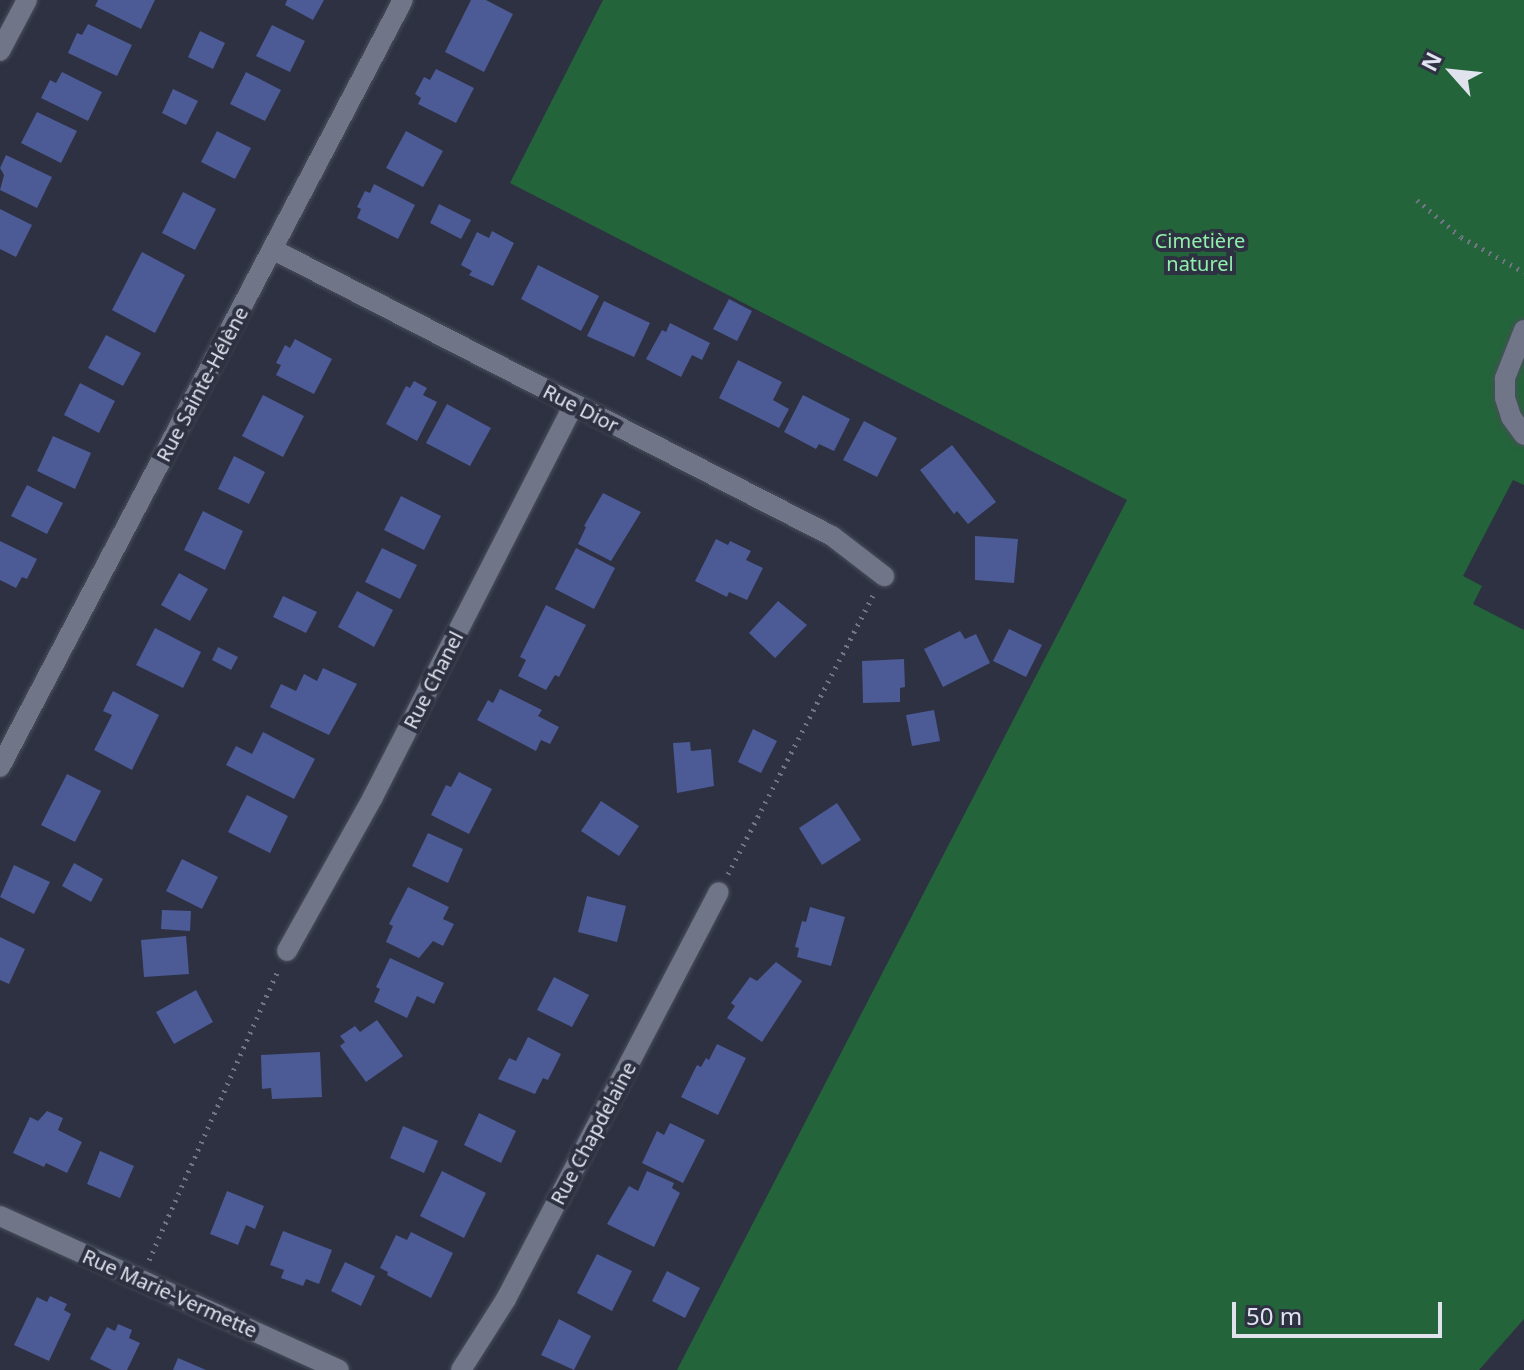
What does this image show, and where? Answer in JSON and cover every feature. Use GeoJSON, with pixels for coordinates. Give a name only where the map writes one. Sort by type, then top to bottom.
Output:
{"type":"FeatureCollection","features":[{"type":"Feature","properties":{"kind":"street"},"geometry":{"type":"LineString","coordinates":[[0,51],[27,0]]}},
{"type":"Feature","properties":{"kind":"street","name":"Rue Sainte-Hélène"},"geometry":{"type":"LineString","coordinates":[[0,767],[403,0]]}},
{"type":"Feature","properties":{"kind":"street","name":"Rue Dior"},"geometry":{"type":"LineString","coordinates":[[272,249],[832,536],[884,576]]}},
{"type":"Feature","properties":{"kind":"street"},"geometry":{"type":"LineString","coordinates":[[1524,330],[1508,369],[1505,398],[1511,417],[1524,435]]}},
{"type":"Feature","properties":{"kind":"street","name":"Rue Chanel"},"geometry":{"type":"LineString","coordinates":[[287,951],[373,797],[574,405]]}},
{"type":"Feature","properties":{"kind":"street","name":"Rue Chapdelaine"},"geometry":{"type":"LineString","coordinates":[[461,1370],[506,1299],[719,892]]}},
{"type":"Feature","properties":{"kind":"street","name":"Rue Marie-Vermette"},"geometry":{"type":"LineString","coordinates":[[0,1216],[339,1370]]}},
{"type":"Feature","properties":{"kind":"path"},"geometry":{"type":"LineString","coordinates":[[1417,200],[1461,237],[1524,272]]}},
{"type":"Feature","properties":{"kind":"path"},"geometry":{"type":"LineString","coordinates":[[719,892],[884,576]]}},
{"type":"Feature","properties":{"kind":"path"},"geometry":{"type":"LineString","coordinates":[[140,1279],[287,951]]}},
{"type":"Feature","properties":{"kind":"green space","name":"Cimetière naturel"},"geometry":{"type":"Polygon","coordinates":[[[603,0],[1524,0],[1524,485],[1513,480],[1463,576],[1482,586],[1473,604],[1524,630],[1524,1319],[1479,1370],[677,1370],[1127,500],[510,183],[603,0]]]}},
{"type":"Feature","properties":{"kind":"building"},"geometry":{"type":"Polygon","coordinates":[[[98,0],[155,0],[141,29],[95,6],[98,0]]]}},
{"type":"Feature","properties":{"kind":"building"},"geometry":{"type":"Polygon","coordinates":[[[287,0],[324,0],[313,20],[285,5],[287,0]]]}},
{"type":"Feature","properties":{"kind":"building"},"geometry":{"type":"Polygon","coordinates":[[[471,0],[486,0],[513,14],[484,72],[445,52],[471,0]]]}},
{"type":"Feature","properties":{"kind":"building"},"geometry":{"type":"Polygon","coordinates":[[[88,24],[132,45],[117,76],[68,53],[77,33],[82,35],[88,24]]]}},
{"type":"Feature","properties":{"kind":"building"},"geometry":{"type":"Polygon","coordinates":[[[272,25],[305,41],[290,72],[256,56],[272,25]]]}},
{"type":"Feature","properties":{"kind":"building"},"geometry":{"type":"Polygon","coordinates":[[[200,31],[225,43],[213,69],[188,57],[200,31]]]}},
{"type":"Feature","properties":{"kind":"building"},"geometry":{"type":"Polygon","coordinates":[[[436,69],[474,88],[456,123],[418,104],[421,98],[415,94],[424,77],[430,80],[436,69]]]}},
{"type":"Feature","properties":{"kind":"building"},"geometry":{"type":"Polygon","coordinates":[[[62,72],[102,92],[88,121],[41,98],[50,80],[56,83],[62,72]]]}},
{"type":"Feature","properties":{"kind":"building"},"geometry":{"type":"Polygon","coordinates":[[[246,72],[281,90],[265,121],[230,104],[246,72]]]}},
{"type":"Feature","properties":{"kind":"building"},"geometry":{"type":"Polygon","coordinates":[[[173,89],[198,101],[186,125],[162,113],[173,89]]]}},
{"type":"Feature","properties":{"kind":"building"},"geometry":{"type":"Polygon","coordinates":[[[37,112],[77,131],[61,163],[21,143],[37,112]]]}},
{"type":"Feature","properties":{"kind":"building"},"geometry":{"type":"Polygon","coordinates":[[[217,131],[251,148],[235,179],[201,162],[217,131]]]}},
{"type":"Feature","properties":{"kind":"building"},"geometry":{"type":"Polygon","coordinates":[[[406,131],[443,151],[423,187],[386,168],[406,131]]]}},
{"type":"Feature","properties":{"kind":"building"},"geometry":{"type":"Polygon","coordinates":[[[6,155],[52,177],[37,208],[0,190],[4,175],[0,168],[6,155]]]}},
{"type":"Feature","properties":{"kind":"building"},"geometry":{"type":"Polygon","coordinates":[[[374,184],[415,205],[398,239],[357,218],[361,209],[357,207],[365,191],[370,193],[374,184]]]}},
{"type":"Feature","properties":{"kind":"building"},"geometry":{"type":"Polygon","coordinates":[[[183,192],[216,209],[195,250],[162,233],[183,192]]]}},
{"type":"Feature","properties":{"kind":"building"},"geometry":{"type":"Polygon","coordinates":[[[439,204],[471,220],[461,239],[430,223],[439,204]]]}},
{"type":"Feature","properties":{"kind":"building"},"geometry":{"type":"Polygon","coordinates":[[[0,209],[32,225],[16,257],[0,249],[0,209]]]}},
{"type":"Feature","properties":{"kind":"building"},"geometry":{"type":"Polygon","coordinates":[[[492,231],[514,243],[493,286],[469,275],[472,271],[461,265],[477,232],[489,238],[492,231]]]}},
{"type":"Feature","properties":{"kind":"building"},"geometry":{"type":"Polygon","coordinates":[[[142,252],[185,275],[155,333],[112,310],[142,252]]]}},
{"type":"Feature","properties":{"kind":"building"},"geometry":{"type":"Polygon","coordinates":[[[538,265],[599,296],[581,331],[521,299],[538,265]]]}},
{"type":"Feature","properties":{"kind":"building"},"geometry":{"type":"Polygon","coordinates":[[[729,299],[752,311],[737,341],[713,329],[729,299]]]}},
{"type":"Feature","properties":{"kind":"building"},"geometry":{"type":"Polygon","coordinates":[[[604,301],[650,323],[634,357],[587,336],[604,301]]]}},
{"type":"Feature","properties":{"kind":"building"},"geometry":{"type":"Polygon","coordinates":[[[670,323],[710,343],[702,360],[692,355],[681,377],[646,359],[662,330],[666,332],[670,323]]]}},
{"type":"Feature","properties":{"kind":"building"},"geometry":{"type":"Polygon","coordinates":[[[106,335],[141,353],[123,386],[88,368],[106,335]]]}},
{"type":"Feature","properties":{"kind":"building"},"geometry":{"type":"Polygon","coordinates":[[[295,339],[332,359],[314,394],[276,375],[281,365],[276,363],[285,345],[290,348],[295,339]]]}},
{"type":"Feature","properties":{"kind":"building"},"geometry":{"type":"Polygon","coordinates":[[[738,360],[782,382],[773,400],[789,409],[779,428],[719,398],[738,360]]]}},
{"type":"Feature","properties":{"kind":"building"},"geometry":{"type":"Polygon","coordinates":[[[414,381],[427,388],[423,395],[437,402],[417,441],[386,424],[406,386],[410,388],[414,381]]]}},
{"type":"Feature","properties":{"kind":"building"},"geometry":{"type":"Polygon","coordinates":[[[80,383],[115,401],[99,433],[64,415],[80,383]]]}},
{"type":"Feature","properties":{"kind":"building"},"geometry":{"type":"Polygon","coordinates":[[[263,395],[304,416],[283,457],[242,436],[263,395]]]}},
{"type":"Feature","properties":{"kind":"building"},"geometry":{"type":"Polygon","coordinates":[[[803,395],[850,419],[834,451],[819,444],[816,449],[784,432],[803,395]]]}},
{"type":"Feature","properties":{"kind":"building"},"geometry":{"type":"Polygon","coordinates":[[[447,404],[491,428],[470,466],[426,443],[447,404]]]}},
{"type":"Feature","properties":{"kind":"building"},"geometry":{"type":"Polygon","coordinates":[[[864,421],[897,438],[877,477],[843,460],[864,421]]]}},
{"type":"Feature","properties":{"kind":"building"},"geometry":{"type":"Polygon","coordinates":[[[53,436],[91,453],[75,489],[37,471],[53,436]]]}},
{"type":"Feature","properties":{"kind":"building"},"geometry":{"type":"Polygon","coordinates":[[[952,445],[996,502],[968,524],[957,511],[954,514],[920,470],[952,445]]]}},
{"type":"Feature","properties":{"kind":"building"},"geometry":{"type":"Polygon","coordinates":[[[234,456],[265,472],[249,504],[218,489],[234,456]]]}},
{"type":"Feature","properties":{"kind":"building"},"geometry":{"type":"Polygon","coordinates":[[[27,485],[63,503],[47,534],[11,516],[27,485]]]}},
{"type":"Feature","properties":{"kind":"building"},"geometry":{"type":"Polygon","coordinates":[[[603,493],[641,512],[611,561],[578,544],[584,526],[603,493]]]}},
{"type":"Feature","properties":{"kind":"building"},"geometry":{"type":"Polygon","coordinates":[[[401,496],[441,516],[424,550],[384,530],[401,496]]]}},
{"type":"Feature","properties":{"kind":"building"},"geometry":{"type":"Polygon","coordinates":[[[203,511],[243,531],[225,570],[184,550],[203,511]]]}},
{"type":"Feature","properties":{"kind":"building"},"geometry":{"type":"Polygon","coordinates":[[[975,536],[1018,539],[1014,583],[975,580],[975,536]]]}},
{"type":"Feature","properties":{"kind":"building"},"geometry":{"type":"Polygon","coordinates":[[[716,539],[728,545],[730,541],[751,551],[746,560],[763,568],[747,600],[729,592],[727,597],[695,581],[716,539]]]}},
{"type":"Feature","properties":{"kind":"building"},"geometry":{"type":"Polygon","coordinates":[[[0,541],[37,559],[27,579],[22,577],[16,588],[0,580],[0,541]]]}},
{"type":"Feature","properties":{"kind":"building"},"geometry":{"type":"Polygon","coordinates":[[[382,548],[417,565],[400,599],[365,582],[382,548]]]}},
{"type":"Feature","properties":{"kind":"building"},"geometry":{"type":"Polygon","coordinates":[[[576,548],[615,568],[594,609],[555,589],[576,548]]]}},
{"type":"Feature","properties":{"kind":"building"},"geometry":{"type":"Polygon","coordinates":[[[179,573],[208,589],[190,621],[161,605],[179,573]]]}},
{"type":"Feature","properties":{"kind":"building"},"geometry":{"type":"Polygon","coordinates":[[[357,591],[393,610],[374,647],[338,627],[357,591]]]}},
{"type":"Feature","properties":{"kind":"building"},"geometry":{"type":"Polygon","coordinates":[[[283,596],[317,612],[306,633],[273,617],[283,596]]]}},
{"type":"Feature","properties":{"kind":"building"},"geometry":{"type":"Polygon","coordinates":[[[778,601],[807,625],[775,658],[749,633],[778,601]]]}},
{"type":"Feature","properties":{"kind":"building"},"geometry":{"type":"Polygon","coordinates":[[[546,605],[586,625],[559,677],[555,675],[546,690],[518,676],[526,660],[520,657],[546,605]]]}},
{"type":"Feature","properties":{"kind":"building"},"geometry":{"type":"Polygon","coordinates":[[[155,628],[201,652],[183,688],[136,665],[155,628]]]}},
{"type":"Feature","properties":{"kind":"building"},"geometry":{"type":"Polygon","coordinates":[[[1009,629],[1042,645],[1026,677],[993,661],[1009,629]]]}},
{"type":"Feature","properties":{"kind":"building"},"geometry":{"type":"Polygon","coordinates":[[[960,631],[965,639],[976,634],[990,663],[943,687],[924,649],[960,631]]]}},
{"type":"Feature","properties":{"kind":"building"},"geometry":{"type":"Polygon","coordinates":[[[218,647],[238,657],[231,670],[212,660],[218,647]]]}},
{"type":"Feature","properties":{"kind":"building"},"geometry":{"type":"Polygon","coordinates":[[[904,659],[905,687],[900,688],[900,702],[863,703],[862,661],[904,659]]]}},
{"type":"Feature","properties":{"kind":"building"},"geometry":{"type":"Polygon","coordinates":[[[323,668],[357,684],[329,735],[270,707],[281,684],[296,691],[304,674],[317,681],[323,668]]]}},
{"type":"Feature","properties":{"kind":"building"},"geometry":{"type":"Polygon","coordinates":[[[500,689],[542,710],[538,716],[559,727],[550,744],[541,740],[536,751],[477,720],[488,700],[493,703],[500,689]]]}},
{"type":"Feature","properties":{"kind":"building"},"geometry":{"type":"Polygon","coordinates":[[[113,691],[159,715],[132,770],[94,750],[112,715],[103,711],[113,691]]]}},
{"type":"Feature","properties":{"kind":"building"},"geometry":{"type":"Polygon","coordinates":[[[934,710],[940,741],[912,746],[906,715],[934,710]]]}},
{"type":"Feature","properties":{"kind":"building"},"geometry":{"type":"Polygon","coordinates":[[[753,729],[777,741],[761,773],[738,762],[753,729]]]}},
{"type":"Feature","properties":{"kind":"building"},"geometry":{"type":"Polygon","coordinates":[[[263,732],[315,759],[294,799],[226,765],[236,746],[252,754],[263,732]]]}},
{"type":"Feature","properties":{"kind":"building"},"geometry":{"type":"Polygon","coordinates":[[[690,742],[691,751],[711,749],[714,786],[677,793],[673,743],[690,742]]]}},
{"type":"Feature","properties":{"kind":"building"},"geometry":{"type":"Polygon","coordinates":[[[459,772],[492,789],[469,834],[431,815],[446,785],[451,787],[459,772]]]}},
{"type":"Feature","properties":{"kind":"building"},"geometry":{"type":"Polygon","coordinates":[[[67,774],[101,791],[75,842],[41,825],[67,774]]]}},
{"type":"Feature","properties":{"kind":"building"},"geometry":{"type":"Polygon","coordinates":[[[247,795],[288,816],[270,853],[228,832],[247,795]]]}},
{"type":"Feature","properties":{"kind":"building"},"geometry":{"type":"Polygon","coordinates":[[[601,801],[639,826],[619,856],[581,831],[601,801]]]}},
{"type":"Feature","properties":{"kind":"building"},"geometry":{"type":"Polygon","coordinates":[[[837,803],[861,840],[822,865],[799,828],[837,803]]]}},
{"type":"Feature","properties":{"kind":"building"},"geometry":{"type":"Polygon","coordinates":[[[428,833],[463,849],[448,883],[412,866],[428,833]]]}},
{"type":"Feature","properties":{"kind":"building"},"geometry":{"type":"Polygon","coordinates":[[[182,859],[218,877],[202,909],[166,891],[182,859]]]}},
{"type":"Feature","properties":{"kind":"building"},"geometry":{"type":"Polygon","coordinates":[[[74,863],[103,879],[91,902],[62,886],[74,863]]]}},
{"type":"Feature","properties":{"kind":"building"},"geometry":{"type":"Polygon","coordinates":[[[14,865],[50,882],[34,914],[0,897],[14,865]]]}},
{"type":"Feature","properties":{"kind":"building"},"geometry":{"type":"Polygon","coordinates":[[[408,887],[449,907],[443,919],[454,924],[443,946],[433,941],[419,958],[386,942],[393,926],[389,924],[408,887]]]}},
{"type":"Feature","properties":{"kind":"building"},"geometry":{"type":"Polygon","coordinates":[[[587,896],[626,906],[617,942],[578,932],[587,896]]]}},
{"type":"Feature","properties":{"kind":"building"},"geometry":{"type":"Polygon","coordinates":[[[810,907],[845,917],[831,966],[797,957],[799,948],[795,947],[802,921],[806,922],[810,907]]]}},
{"type":"Feature","properties":{"kind":"building"},"geometry":{"type":"Polygon","coordinates":[[[162,910],[191,911],[190,931],[161,929],[162,910]]]}},
{"type":"Feature","properties":{"kind":"building"},"geometry":{"type":"Polygon","coordinates":[[[186,936],[189,974],[144,977],[141,940],[186,936]]]}},
{"type":"Feature","properties":{"kind":"building"},"geometry":{"type":"Polygon","coordinates":[[[0,937],[25,949],[9,984],[0,980],[0,937]]]}},
{"type":"Feature","properties":{"kind":"building"},"geometry":{"type":"Polygon","coordinates":[[[390,958],[444,983],[434,1004],[417,996],[407,1018],[374,1002],[380,989],[376,987],[390,958]]]}},
{"type":"Feature","properties":{"kind":"building"},"geometry":{"type":"Polygon","coordinates":[[[776,962],[802,981],[762,1042],[727,1018],[735,1006],[731,1003],[750,977],[757,981],[776,962]]]}},
{"type":"Feature","properties":{"kind":"building"},"geometry":{"type":"Polygon","coordinates":[[[554,977],[589,995],[572,1027],[537,1010],[554,977]]]}},
{"type":"Feature","properties":{"kind":"building"},"geometry":{"type":"Polygon","coordinates":[[[196,990],[213,1022],[174,1044],[156,1012],[196,990]]]}},
{"type":"Feature","properties":{"kind":"building"},"geometry":{"type":"Polygon","coordinates":[[[377,1020],[403,1056],[366,1082],[340,1046],[345,1042],[340,1036],[355,1026],[360,1032],[377,1020]]]}},
{"type":"Feature","properties":{"kind":"building"},"geometry":{"type":"Polygon","coordinates":[[[528,1037],[561,1054],[548,1080],[543,1078],[535,1094],[498,1079],[509,1058],[516,1061],[528,1037]]]}},
{"type":"Feature","properties":{"kind":"building"},"geometry":{"type":"Polygon","coordinates":[[[717,1044],[746,1058],[718,1115],[681,1097],[697,1065],[701,1067],[706,1058],[709,1060],[717,1044]]]}},
{"type":"Feature","properties":{"kind":"building"},"geometry":{"type":"Polygon","coordinates":[[[320,1052],[322,1097],[272,1099],[271,1088],[262,1089],[261,1055],[320,1052]]]}},
{"type":"Feature","properties":{"kind":"building"},"geometry":{"type":"Polygon","coordinates":[[[47,1111],[63,1118],[58,1130],[82,1142],[67,1173],[13,1153],[30,1117],[38,1121],[47,1111]]]}},
{"type":"Feature","properties":{"kind":"building"},"geometry":{"type":"Polygon","coordinates":[[[479,1113],[516,1131],[501,1163],[464,1145],[479,1113]]]}},
{"type":"Feature","properties":{"kind":"building"},"geometry":{"type":"Polygon","coordinates":[[[670,1123],[705,1140],[683,1183],[642,1163],[657,1131],[664,1135],[670,1123]]]}},
{"type":"Feature","properties":{"kind":"building"},"geometry":{"type":"Polygon","coordinates":[[[403,1126],[438,1141],[424,1173],[390,1158],[403,1126]]]}},
{"type":"Feature","properties":{"kind":"building"},"geometry":{"type":"Polygon","coordinates":[[[100,1151],[134,1166],[120,1198],[87,1184],[100,1151]]]}},
{"type":"Feature","properties":{"kind":"building"},"geometry":{"type":"Polygon","coordinates":[[[442,1171],[486,1193],[464,1238],[420,1216],[442,1171]]]}},
{"type":"Feature","properties":{"kind":"building"},"geometry":{"type":"Polygon","coordinates":[[[647,1171],[674,1183],[672,1188],[680,1193],[654,1247],[607,1224],[629,1186],[638,1191],[647,1171]]]}},
{"type":"Feature","properties":{"kind":"building"},"geometry":{"type":"Polygon","coordinates":[[[227,1191],[264,1206],[255,1229],[246,1225],[238,1245],[210,1234],[227,1191]]]}},
{"type":"Feature","properties":{"kind":"building"},"geometry":{"type":"Polygon","coordinates":[[[283,1231],[332,1250],[319,1284],[306,1279],[303,1286],[281,1278],[284,1270],[270,1265],[283,1231]]]}},
{"type":"Feature","properties":{"kind":"building"},"geometry":{"type":"Polygon","coordinates":[[[411,1232],[453,1253],[431,1298],[387,1275],[388,1272],[380,1268],[396,1235],[407,1240],[411,1232]]]}},
{"type":"Feature","properties":{"kind":"building"},"geometry":{"type":"Polygon","coordinates":[[[597,1254],[632,1271],[612,1311],[577,1293],[597,1254]]]}},
{"type":"Feature","properties":{"kind":"building"},"geometry":{"type":"Polygon","coordinates":[[[345,1262],[375,1276],[361,1306],[331,1291],[345,1262]]]}},
{"type":"Feature","properties":{"kind":"building"},"geometry":{"type":"Polygon","coordinates":[[[667,1271],[700,1288],[685,1318],[652,1301],[667,1271]]]}},
{"type":"Feature","properties":{"kind":"building"},"geometry":{"type":"Polygon","coordinates":[[[50,1296],[67,1304],[64,1310],[71,1314],[49,1361],[14,1345],[37,1297],[47,1302],[50,1296]]]}},
{"type":"Feature","properties":{"kind":"building"},"geometry":{"type":"Polygon","coordinates":[[[559,1319],[591,1336],[574,1370],[541,1355],[559,1319]]]}},
{"type":"Feature","properties":{"kind":"building"},"geometry":{"type":"Polygon","coordinates":[[[118,1324],[132,1330],[129,1338],[140,1343],[127,1370],[112,1370],[90,1359],[107,1327],[115,1331],[118,1324]]]}},
{"type":"Feature","properties":{"kind":"building"},"geometry":{"type":"Polygon","coordinates":[[[178,1358],[206,1370],[173,1370],[178,1358]]]}}]}
